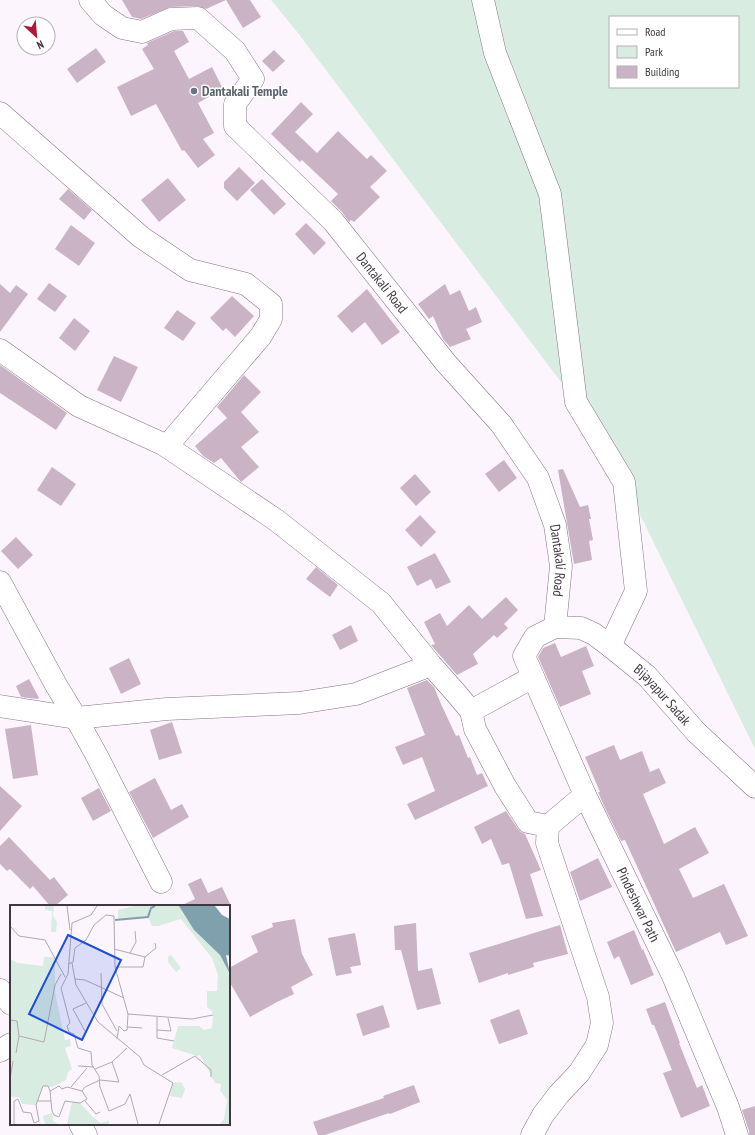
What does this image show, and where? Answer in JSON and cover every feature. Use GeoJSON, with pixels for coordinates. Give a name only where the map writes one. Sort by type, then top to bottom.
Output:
{"type":"FeatureCollection","features":[{"type":"Feature","properties":{"kind":"street","name":"Dantakali Road"},"geometry":{"type":"LineString","coordinates":[[90,0],[103,15],[122,28],[142,32],[171,19],[198,18],[235,51],[252,79],[236,104],[235,126],[333,221],[446,363],[501,424],[538,478],[555,525],[561,566],[555,627]]}},
{"type":"Feature","properties":{"kind":"street"},"geometry":{"type":"LineString","coordinates":[[484,0],[495,53],[550,194],[576,402],[624,482],[636,591],[610,646]]}},
{"type":"Feature","properties":{"kind":"street"},"geometry":{"type":"LineString","coordinates":[[0,113],[141,237],[190,270],[246,284],[271,304],[271,319],[261,336],[167,446]]}},
{"type":"Feature","properties":{"kind":"street"},"geometry":{"type":"LineString","coordinates":[[0,350],[80,406],[167,446],[276,520],[381,603],[431,665],[471,711],[475,729],[505,786],[528,822],[548,826]]}},
{"type":"Feature","properties":{"kind":"street"},"geometry":{"type":"LineString","coordinates":[[0,582],[56,685],[97,756],[161,882]]}},
{"type":"Feature","properties":{"kind":"street","name":"Bijayapur Sadak"},"geometry":{"type":"LineString","coordinates":[[555,627],[581,628],[594,634],[610,646],[647,676],[696,732],[755,787]]}},
{"type":"Feature","properties":{"kind":"street"},"geometry":{"type":"LineString","coordinates":[[471,711],[533,677],[524,656],[535,637],[555,627]]}},
{"type":"Feature","properties":{"kind":"street"},"geometry":{"type":"LineString","coordinates":[[0,706],[36,713],[76,718],[166,709],[299,703],[356,694],[431,665]]}},
{"type":"Feature","properties":{"kind":"street","name":"Pindeshwar Path"},"geometry":{"type":"LineString","coordinates":[[533,677],[585,795],[673,976],[728,1107],[737,1135]]}},
{"type":"Feature","properties":{"kind":"street"},"geometry":{"type":"LineString","coordinates":[[532,1135],[543,1115],[559,1094],[579,1073],[597,1045],[602,1023],[598,997],[547,843],[548,826],[585,795]]}},
{"type":"Feature","properties":{"kind":"street"},"geometry":{"type":"LineString","coordinates":[[0,990],[10,1003]]}},
{"type":"Feature","properties":{"kind":"street"},"geometry":{"type":"LineString","coordinates":[[0,1051],[10,1045]]}},
{"type":"Feature","properties":{"kind":"street"},"geometry":{"type":"LineString","coordinates":[[81,1125],[86,1135]]}},
{"type":"Feature","properties":{"kind":"green space"},"geometry":{"type":"Polygon","coordinates":[[[271,0],[755,0],[755,749],[624,482],[576,402],[298,33],[271,0]]]}},
{"type":"Feature","properties":{"kind":"building"},"geometry":{"type":"Polygon","coordinates":[[[122,0],[226,0],[206,9],[198,6],[170,7],[141,19],[132,17],[122,0]]]}},
{"type":"Feature","properties":{"kind":"building"},"geometry":{"type":"Polygon","coordinates":[[[226,0],[250,0],[261,17],[243,28],[226,0]]]}},
{"type":"Feature","properties":{"kind":"building"},"geometry":{"type":"Polygon","coordinates":[[[174,31],[183,31],[189,42],[174,51],[189,79],[212,67],[223,89],[198,103],[214,133],[203,139],[215,155],[198,168],[184,150],[182,151],[156,104],[131,116],[117,87],[154,69],[142,49],[148,45],[147,43],[174,31]]]}},
{"type":"Feature","properties":{"kind":"building"},"geometry":{"type":"Polygon","coordinates":[[[96,48],[106,62],[77,83],[67,69],[96,48]]]}},
{"type":"Feature","properties":{"kind":"building"},"geometry":{"type":"Polygon","coordinates":[[[274,50],[285,61],[273,72],[262,61],[274,50]]]}},
{"type":"Feature","properties":{"kind":"building"},"geometry":{"type":"Polygon","coordinates":[[[301,102],[313,114],[295,132],[317,153],[338,131],[367,159],[371,155],[387,171],[370,187],[380,197],[354,222],[351,220],[349,222],[331,201],[338,194],[302,160],[300,162],[271,134],[301,102]]]}},
{"type":"Feature","properties":{"kind":"building"},"geometry":{"type":"Polygon","coordinates":[[[239,167],[255,183],[237,201],[224,188],[224,182],[239,167]]]}},
{"type":"Feature","properties":{"kind":"building"},"geometry":{"type":"Polygon","coordinates":[[[168,178],[186,200],[159,222],[141,200],[168,178]]]}},
{"type":"Feature","properties":{"kind":"building"},"geometry":{"type":"Polygon","coordinates":[[[262,179],[286,204],[274,215],[250,190],[262,179]]]}},
{"type":"Feature","properties":{"kind":"building"},"geometry":{"type":"Polygon","coordinates":[[[68,189],[92,210],[84,220],[59,199],[68,189]]]}},
{"type":"Feature","properties":{"kind":"building"},"geometry":{"type":"Polygon","coordinates":[[[306,223],[326,243],[314,255],[295,234],[306,223]]]}},
{"type":"Feature","properties":{"kind":"building"},"geometry":{"type":"Polygon","coordinates":[[[71,225],[95,243],[79,266],[55,249],[71,225]]]}},
{"type":"Feature","properties":{"kind":"building"},"geometry":{"type":"Polygon","coordinates":[[[49,283],[67,296],[55,312],[37,299],[49,283]]]}},
{"type":"Feature","properties":{"kind":"building"},"geometry":{"type":"Polygon","coordinates":[[[0,284],[10,293],[16,285],[28,294],[0,332],[0,284]]]}},
{"type":"Feature","properties":{"kind":"building"},"geometry":{"type":"Polygon","coordinates":[[[445,284],[450,295],[460,290],[469,311],[476,307],[482,322],[466,329],[471,339],[450,347],[443,339],[433,316],[429,319],[418,304],[445,284]]]}},
{"type":"Feature","properties":{"kind":"building"},"geometry":{"type":"Polygon","coordinates":[[[367,289],[400,332],[382,345],[365,322],[352,333],[337,316],[367,289]]]}},
{"type":"Feature","properties":{"kind":"building"},"geometry":{"type":"Polygon","coordinates":[[[232,296],[254,316],[235,337],[226,328],[223,331],[210,318],[232,296]]]}},
{"type":"Feature","properties":{"kind":"building"},"geometry":{"type":"Polygon","coordinates":[[[177,310],[196,323],[183,341],[164,328],[177,310]]]}},
{"type":"Feature","properties":{"kind":"building"},"geometry":{"type":"Polygon","coordinates":[[[74,318],[90,331],[75,351],[59,338],[74,318]]]}},
{"type":"Feature","properties":{"kind":"building"},"geometry":{"type":"Polygon","coordinates":[[[114,356],[138,367],[121,402],[97,390],[114,356]]]}},
{"type":"Feature","properties":{"kind":"building"},"geometry":{"type":"Polygon","coordinates":[[[0,365],[67,413],[56,430],[0,393],[0,365]]]}},
{"type":"Feature","properties":{"kind":"building"},"geometry":{"type":"Polygon","coordinates":[[[244,375],[261,392],[241,412],[259,432],[241,447],[259,467],[241,482],[221,458],[214,463],[203,456],[195,446],[227,418],[217,407],[244,375]]]}},
{"type":"Feature","properties":{"kind":"building"},"geometry":{"type":"Polygon","coordinates":[[[504,460],[517,478],[499,492],[485,474],[504,460]]]}},
{"type":"Feature","properties":{"kind":"building"},"geometry":{"type":"Polygon","coordinates":[[[52,467],[76,484],[61,506],[37,490],[52,467]]]}},
{"type":"Feature","properties":{"kind":"building"},"geometry":{"type":"Polygon","coordinates":[[[563,469],[580,507],[588,505],[591,519],[589,519],[593,540],[589,541],[592,560],[574,564],[558,470],[563,469]]]}},
{"type":"Feature","properties":{"kind":"building"},"geometry":{"type":"Polygon","coordinates":[[[415,474],[431,492],[416,506],[400,488],[415,474]]]}},
{"type":"Feature","properties":{"kind":"building"},"geometry":{"type":"Polygon","coordinates":[[[420,515],[436,532],[421,547],[405,530],[420,515]]]}},
{"type":"Feature","properties":{"kind":"building"},"geometry":{"type":"Polygon","coordinates":[[[16,537],[33,555],[18,569],[1,551],[16,537]]]}},
{"type":"Feature","properties":{"kind":"building"},"geometry":{"type":"Polygon","coordinates":[[[435,553],[451,582],[436,589],[431,579],[417,586],[407,567],[435,553]]]}},
{"type":"Feature","properties":{"kind":"building"},"geometry":{"type":"Polygon","coordinates":[[[316,567],[338,585],[330,597],[306,579],[316,567]]]}},
{"type":"Feature","properties":{"kind":"building"},"geometry":{"type":"Polygon","coordinates":[[[506,597],[518,610],[504,624],[508,628],[497,638],[494,635],[473,654],[478,664],[457,675],[431,645],[435,644],[424,622],[440,613],[447,626],[469,605],[482,619],[506,597]]]}},
{"type":"Feature","properties":{"kind":"building"},"geometry":{"type":"Polygon","coordinates":[[[351,625],[358,641],[340,650],[332,635],[351,625]]]}},
{"type":"Feature","properties":{"kind":"building"},"geometry":{"type":"Polygon","coordinates":[[[555,643],[561,657],[586,646],[594,666],[582,671],[591,694],[560,707],[538,657],[543,648],[555,643]]]}},
{"type":"Feature","properties":{"kind":"building"},"geometry":{"type":"Polygon","coordinates":[[[129,658],[141,684],[121,694],[109,668],[129,658]]]}},
{"type":"Feature","properties":{"kind":"building"},"geometry":{"type":"Polygon","coordinates":[[[29,679],[39,698],[37,699],[21,697],[16,686],[29,679]]]}},
{"type":"Feature","properties":{"kind":"building"},"geometry":{"type":"Polygon","coordinates":[[[427,680],[434,687],[456,736],[459,735],[468,758],[470,757],[477,775],[482,773],[488,786],[415,820],[407,804],[435,791],[422,757],[403,765],[395,747],[425,735],[407,688],[427,680]]]}},
{"type":"Feature","properties":{"kind":"building"},"geometry":{"type":"Polygon","coordinates":[[[172,722],[182,753],[159,760],[150,730],[172,722]]]}},
{"type":"Feature","properties":{"kind":"building"},"geometry":{"type":"Polygon","coordinates":[[[31,725],[38,775],[13,779],[5,729],[31,725]]]}},
{"type":"Feature","properties":{"kind":"building"},"geometry":{"type":"Polygon","coordinates":[[[614,745],[620,760],[642,751],[650,772],[659,768],[666,783],[643,794],[664,844],[695,827],[709,853],[679,869],[693,898],[724,884],[748,936],[726,945],[720,932],[676,952],[625,840],[621,841],[604,806],[598,792],[600,792],[585,757],[614,745]]]}},
{"type":"Feature","properties":{"kind":"building"},"geometry":{"type":"Polygon","coordinates":[[[155,778],[171,810],[182,804],[189,817],[153,838],[129,792],[155,778]]]}},
{"type":"Feature","properties":{"kind":"building"},"geometry":{"type":"Polygon","coordinates":[[[0,786],[22,806],[0,831],[0,786]]]}},
{"type":"Feature","properties":{"kind":"building"},"geometry":{"type":"Polygon","coordinates":[[[99,788],[111,811],[93,821],[81,798],[99,788]]]}},
{"type":"Feature","properties":{"kind":"building"},"geometry":{"type":"Polygon","coordinates":[[[506,811],[518,829],[525,834],[541,870],[530,874],[543,916],[526,919],[509,863],[502,865],[491,839],[482,844],[474,827],[506,811]]]}},
{"type":"Feature","properties":{"kind":"building"},"geometry":{"type":"Polygon","coordinates":[[[9,837],[50,880],[54,877],[68,895],[56,905],[49,905],[33,886],[30,889],[10,869],[7,871],[0,864],[0,846],[9,837]]]}},
{"type":"Feature","properties":{"kind":"building"},"geometry":{"type":"Polygon","coordinates":[[[598,858],[612,887],[580,901],[570,872],[598,858]]]}},
{"type":"Feature","properties":{"kind":"building"},"geometry":{"type":"Polygon","coordinates":[[[201,878],[208,893],[222,887],[231,906],[182,905],[195,899],[188,884],[201,878]]]}},
{"type":"Feature","properties":{"kind":"building"},"geometry":{"type":"Polygon","coordinates":[[[295,919],[302,954],[313,975],[291,987],[294,994],[250,1017],[230,983],[230,967],[258,952],[251,936],[273,927],[272,923],[295,919]]]}},
{"type":"Feature","properties":{"kind":"building"},"geometry":{"type":"Polygon","coordinates":[[[416,923],[418,971],[432,968],[441,1004],[417,1010],[401,950],[395,950],[394,926],[416,923]]]}},
{"type":"Feature","properties":{"kind":"building"},"geometry":{"type":"Polygon","coordinates":[[[560,925],[568,954],[533,963],[534,967],[508,975],[508,973],[479,983],[469,953],[560,925]]]}},
{"type":"Feature","properties":{"kind":"building"},"geometry":{"type":"Polygon","coordinates":[[[634,930],[654,975],[631,985],[619,956],[614,959],[607,942],[634,930]]]}},
{"type":"Feature","properties":{"kind":"building"},"geometry":{"type":"Polygon","coordinates":[[[355,933],[361,965],[350,967],[352,973],[336,976],[328,938],[355,933]]]}},
{"type":"Feature","properties":{"kind":"building"},"geometry":{"type":"Polygon","coordinates":[[[665,1002],[697,1088],[702,1085],[710,1106],[681,1118],[663,1073],[672,1070],[646,1009],[665,1002]]]}},
{"type":"Feature","properties":{"kind":"building"},"geometry":{"type":"Polygon","coordinates":[[[383,1005],[390,1027],[363,1036],[356,1014],[383,1005]]]}},
{"type":"Feature","properties":{"kind":"building"},"geometry":{"type":"Polygon","coordinates":[[[519,1009],[528,1034],[499,1044],[490,1020],[519,1009]]]}},
{"type":"Feature","properties":{"kind":"building"},"geometry":{"type":"Polygon","coordinates":[[[414,1085],[420,1102],[390,1114],[389,1113],[325,1135],[318,1135],[313,1122],[384,1098],[383,1096],[414,1085]]]}},
{"type":"Feature","properties":{"kind":"building"},"geometry":{"type":"Polygon","coordinates":[[[755,1106],[755,1135],[749,1135],[742,1110],[755,1106]]]}},
{"type":"Feature","properties":{"kind":"place","name":"Dantakali Temple"},"geometry":{"type":"Point","coordinates":[194,91]}}]}
